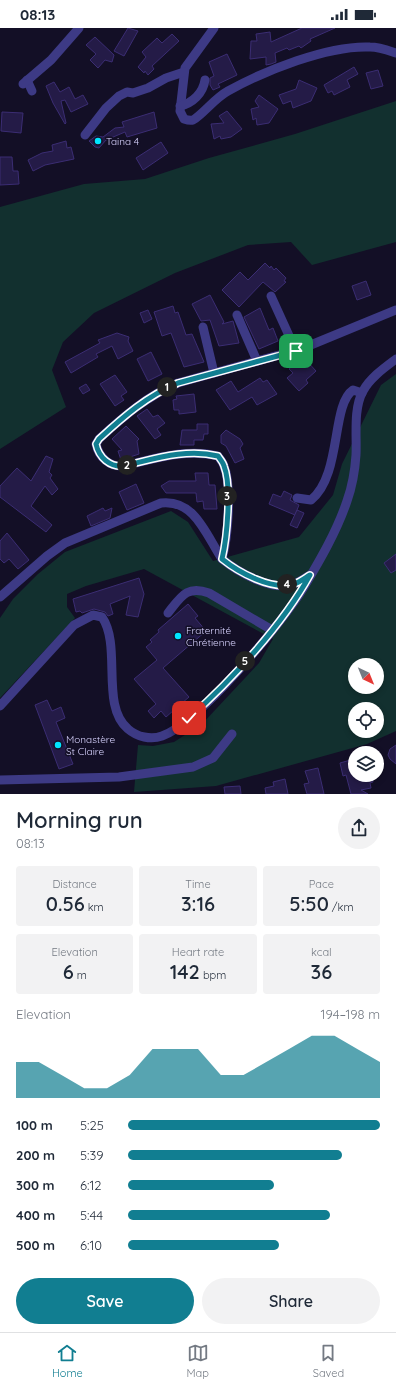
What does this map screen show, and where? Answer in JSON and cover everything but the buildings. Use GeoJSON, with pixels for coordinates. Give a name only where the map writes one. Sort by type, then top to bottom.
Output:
{"type":"FeatureCollection","features":[{"type":"Feature","properties":{"kind":"street"},"geometry":{"type":"LineString","coordinates":[[32,91],[25,82],[51,60],[79,28]]}},
{"type":"Feature","properties":{"kind":"street"},"geometry":{"type":"LineString","coordinates":[[214,28],[186,66],[184,72],[180,106],[181,116],[184,119],[192,120],[211,102],[230,90],[290,64],[317,56],[358,47],[369,47],[396,53]]}},
{"type":"Feature","properties":{"kind":"street"},"geometry":{"type":"LineString","coordinates":[[85,135],[106,108],[119,96],[127,92],[133,93],[148,88],[166,78],[184,72]]}},
{"type":"Feature","properties":{"kind":"street"},"geometry":{"type":"LineString","coordinates":[[180,106],[190,104],[204,88],[205,80]]}},
{"type":"Feature","properties":{"kind":"street"},"geometry":{"type":"LineString","coordinates":[[271,296],[296,351]]}},
{"type":"Feature","properties":{"kind":"street"},"geometry":{"type":"LineString","coordinates":[[222,559],[227,526],[227,488],[224,466],[218,456],[205,452],[186,453],[123,466],[113,466],[104,458],[96,444],[99,439],[130,410],[156,392],[178,383],[296,351],[396,310]]}},
{"type":"Feature","properties":{"kind":"street"},"geometry":{"type":"LineString","coordinates":[[237,315],[257,362]]}},
{"type":"Feature","properties":{"kind":"street"},"geometry":{"type":"LineString","coordinates":[[203,327],[214,373]]}},
{"type":"Feature","properties":{"kind":"street"},"geometry":{"type":"LineString","coordinates":[[0,705],[74,624],[93,615],[102,617],[107,625],[112,640],[112,684],[116,705],[121,720],[127,728],[136,735],[145,738],[160,737],[170,733],[206,703],[226,684],[283,617],[310,575],[336,528],[347,500],[356,457],[358,405],[362,393],[369,383],[396,359]]}},
{"type":"Feature","properties":{"kind":"street"},"geometry":{"type":"LineString","coordinates":[[297,498],[311,500],[319,492],[330,470],[345,400],[353,390],[362,393]]}},
{"type":"Feature","properties":{"kind":"street"},"geometry":{"type":"LineString","coordinates":[[0,597],[47,556],[65,543],[161,503],[172,502],[185,507],[195,516],[222,559],[233,568],[259,581],[278,585],[293,584],[310,575]]}},
{"type":"Feature","properties":{"kind":"street"},"geometry":{"type":"LineString","coordinates":[[168,613],[180,598],[190,590],[201,590],[229,604],[272,630]]}},
{"type":"Feature","properties":{"kind":"street"},"geometry":{"type":"LineString","coordinates":[[0,780],[119,777],[193,767],[213,758],[232,734]]}},
{"type":"Feature","properties":{"kind":"green space"},"geometry":{"type":"Polygon","coordinates":[[[396,101],[396,242],[312,265],[291,242],[248,245],[175,273],[94,313],[63,342],[52,370],[66,407],[0,449],[0,207],[84,184],[145,179],[209,158],[295,134],[396,101]]]}},
{"type":"Feature","properties":{"kind":"green space"},"geometry":{"type":"Polygon","coordinates":[[[396,374],[396,731],[384,736],[384,702],[348,702],[348,738],[380,738],[367,744],[360,746],[348,746],[348,749],[216,786],[134,792],[138,745],[153,746],[174,742],[202,724],[259,663],[273,639],[144,569],[86,586],[67,594],[67,607],[75,618],[0,698],[0,618],[13,599],[38,574],[65,552],[171,511],[188,522],[213,561],[299,537],[333,495],[342,464],[381,385],[396,374]]]}},
{"type":"Feature","properties":{"kind":"place","name":"Taina 4"},"geometry":{"type":"Point","coordinates":[98,141]}},
{"type":"Feature","properties":{"kind":"place","name":"Fraternité Chrétienne"},"geometry":{"type":"Point","coordinates":[178,636]}},
{"type":"Feature","properties":{"kind":"place","name":"Monastère St Claire"},"geometry":{"type":"Point","coordinates":[58,745]}},
{"type":"Feature","properties":{"kind":"route"},"geometry":{"type":"LineString","coordinates":[[189,718],[226,684],[283,617],[304,587],[310,575],[293,584],[278,585],[259,581],[233,568],[222,559],[226,540],[228,507],[224,466],[218,456],[205,452],[186,453],[123,466],[113,466],[107,462],[98,451],[96,444],[99,439],[130,410],[156,392],[178,383],[296,351]]}}]}
